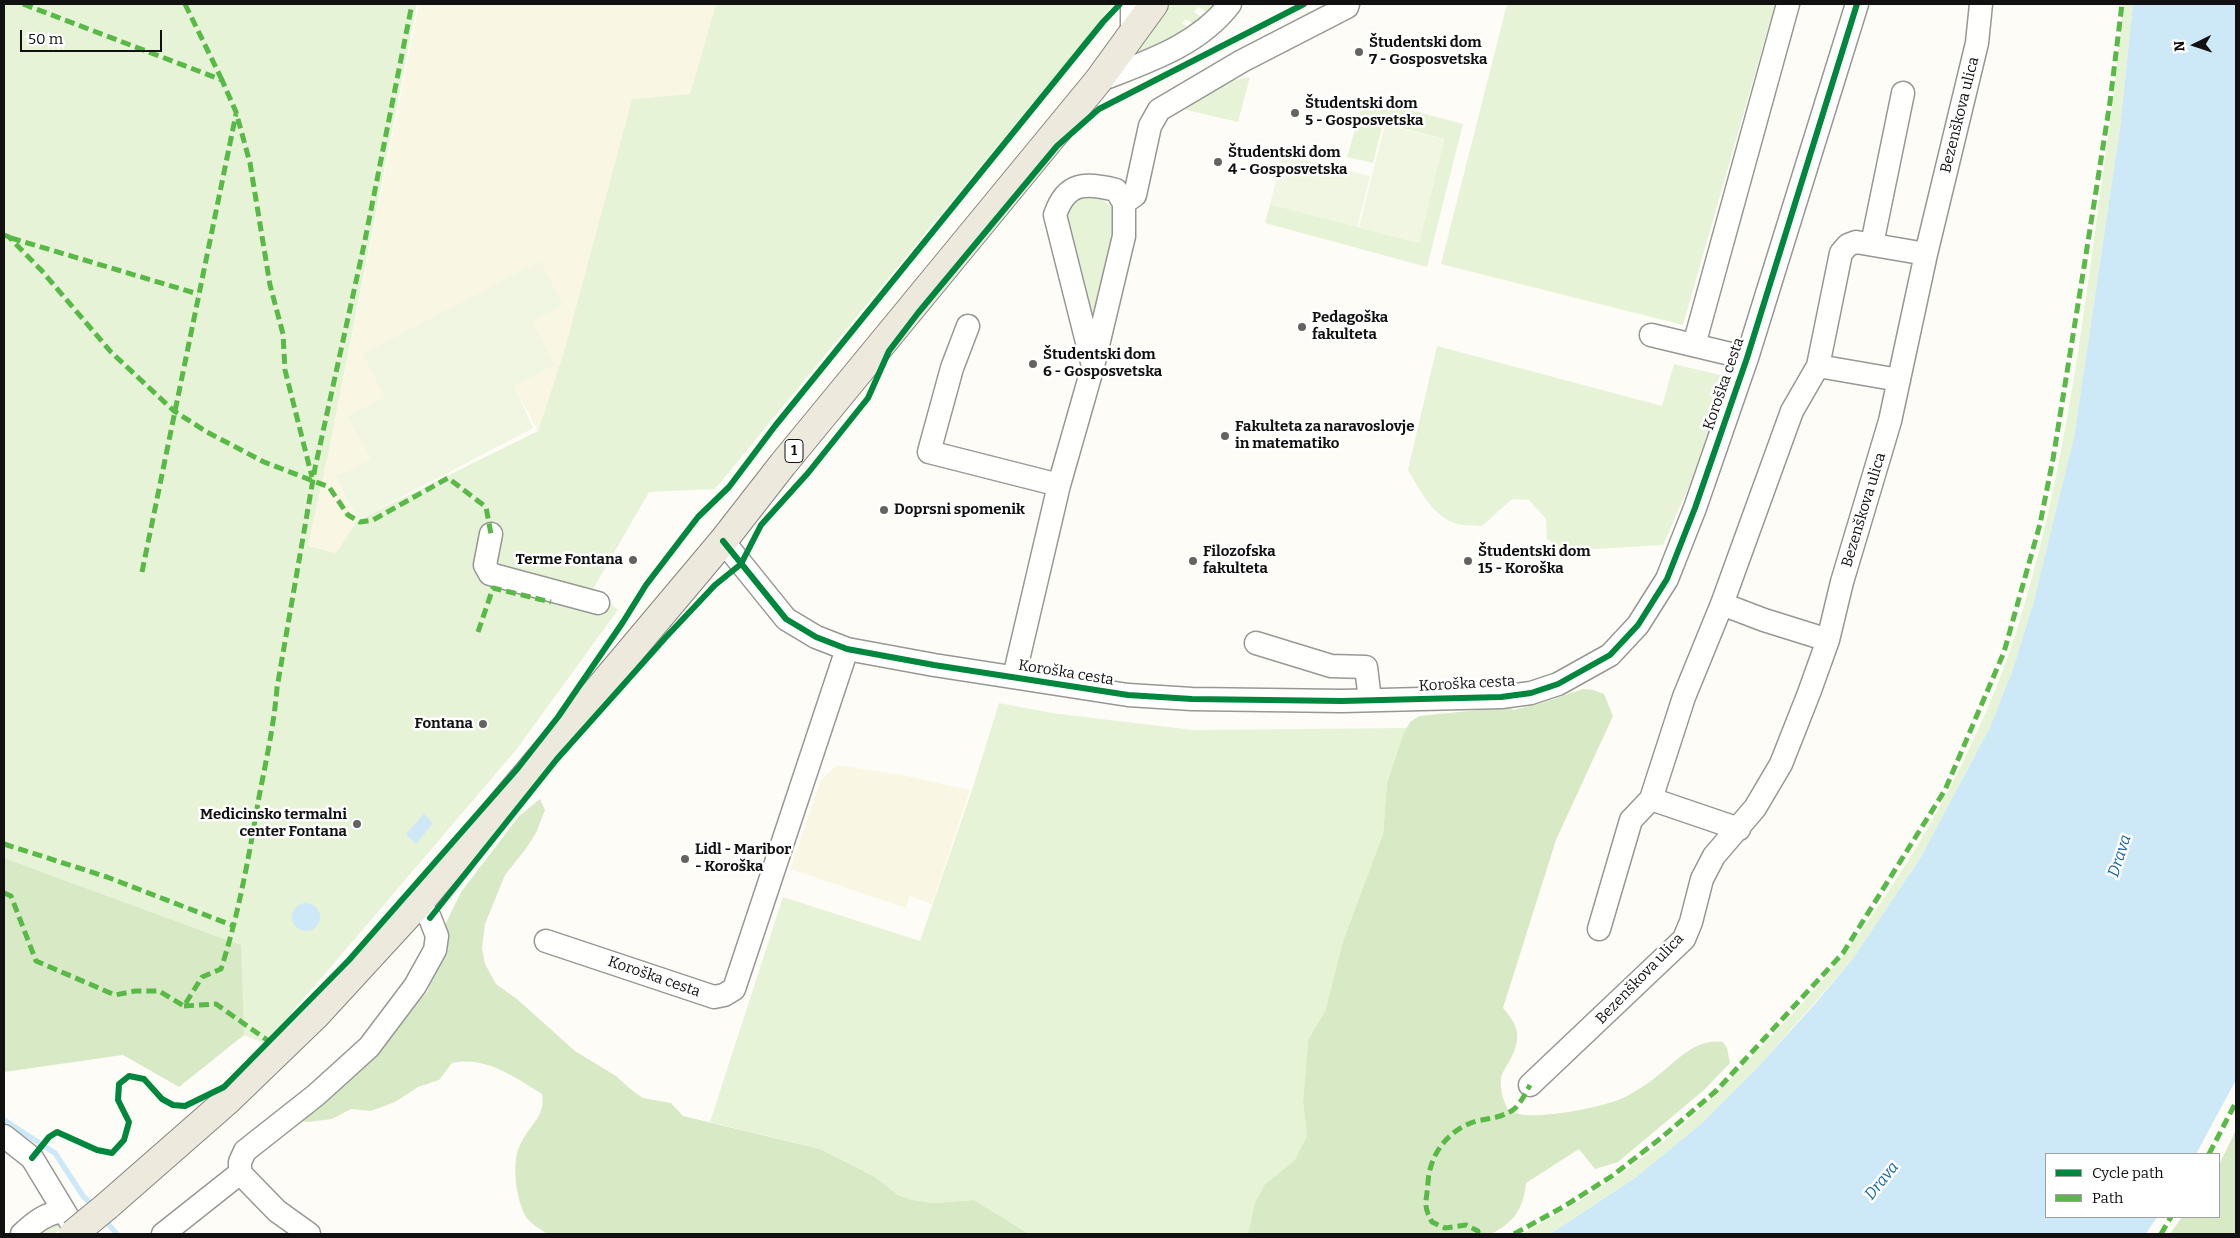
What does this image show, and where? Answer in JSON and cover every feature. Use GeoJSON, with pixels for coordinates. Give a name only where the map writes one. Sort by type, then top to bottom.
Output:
{"type":"FeatureCollection","features":[{"type":"Feature","properties":{"kind":"main road","name":"1"},"geometry":{"type":"LineString","coordinates":[[69,1223],[107,1206],[235,1094],[315,1016],[418,904],[723,542],[807,435],[1098,80],[1154,4]]}},
{"type":"Feature","properties":{"kind":"street"},"geometry":{"type":"LineString","coordinates":[[1132,4],[1132,34]]}},
{"type":"Feature","properties":{"kind":"street"},"geometry":{"type":"LineString","coordinates":[[1098,80],[1170,52],[1193,39],[1218,20],[1230,4]]}},
{"type":"Feature","properties":{"kind":"street"},"geometry":{"type":"LineString","coordinates":[[1124,203],[1135,195],[1150,126],[1159,110],[1242,62],[1347,7],[1348,4]]}},
{"type":"Feature","properties":{"kind":"street"},"geometry":{"type":"LineString","coordinates":[[1694,345],[1788,4]]}},
{"type":"Feature","properties":{"kind":"street","name":"Koroška cesta"},"geometry":{"type":"LineString","coordinates":[[723,542],[786,619],[816,637],[847,649],[1128,695],[1192,699],[1370,700],[1501,697],[1531,693],[1558,684],[1610,655],[1638,625],[1667,579],[1695,508],[1747,358],[1857,4]]}},
{"type":"Feature","properties":{"kind":"street","name":"Bezenškova ulica"},"geometry":{"type":"LineString","coordinates":[[1530,1085],[1684,939],[1691,922],[1702,879],[1714,856],[1755,808],[1781,764],[1810,693],[1828,640],[1842,582],[1890,421],[1926,254],[1977,44],[1981,4]]}},
{"type":"Feature","properties":{"kind":"street"},"geometry":{"type":"LineString","coordinates":[[1872,244],[1903,93]]}},
{"type":"Feature","properties":{"kind":"street"},"geometry":{"type":"LineString","coordinates":[[1014,677],[1060,485],[1092,366],[1124,236],[1124,203],[1116,190],[1087,185],[1066,193],[1059,202],[1055,215],[1092,366]]}},
{"type":"Feature","properties":{"kind":"street"},"geometry":{"type":"LineString","coordinates":[[1599,929],[1631,820],[1652,799],[1684,698],[1722,604],[1792,411],[1818,366],[1841,253],[1848,245],[1856,242],[1926,254]]}},
{"type":"Feature","properties":{"kind":"street"},"geometry":{"type":"LineString","coordinates":[[968,326],[952,368],[929,452],[1060,485]]}},
{"type":"Feature","properties":{"kind":"street","name":"Koroška cesta"},"geometry":{"type":"LineString","coordinates":[[1651,335],[1747,358]]}},
{"type":"Feature","properties":{"kind":"street"},"geometry":{"type":"LineString","coordinates":[[1818,366],[1899,380]]}},
{"type":"Feature","properties":{"kind":"street"},"geometry":{"type":"LineString","coordinates":[[491,534],[485,565],[490,574],[598,603]]}},
{"type":"Feature","properties":{"kind":"street"},"geometry":{"type":"LineString","coordinates":[[1722,604],[1772,623],[1828,640]]}},
{"type":"Feature","properties":{"kind":"street"},"geometry":{"type":"LineString","coordinates":[[1256,643],[1331,666],[1366,667],[1370,700]]}},
{"type":"Feature","properties":{"kind":"street","name":"Koroška cesta"},"geometry":{"type":"LineString","coordinates":[[546,941],[714,997],[724,995],[734,989],[847,649]]}},
{"type":"Feature","properties":{"kind":"street"},"geometry":{"type":"LineString","coordinates":[[1652,799],[1739,829]]}},
{"type":"Feature","properties":{"kind":"street"},"geometry":{"type":"LineString","coordinates":[[308,1234],[277,1211],[240,1173],[240,1162],[245,1151],[316,1095],[369,1047],[415,986],[435,950],[437,936],[430,918],[418,904]]}},
{"type":"Feature","properties":{"kind":"street"},"geometry":{"type":"LineString","coordinates":[[4,1136],[32,1158],[69,1223],[78,1234]]}},
{"type":"Feature","properties":{"kind":"street"},"geometry":{"type":"LineString","coordinates":[[163,1234],[240,1173]]}},
{"type":"Feature","properties":{"kind":"street"},"geometry":{"type":"LineString","coordinates":[[22,1234],[36,1221],[51,1212],[69,1223]]}},
{"type":"Feature","properties":{"kind":"shaded area"},"geometry":{"type":"Polygon","coordinates":[[[419,4],[716,4],[690,94],[632,99],[565,348],[538,431],[514,386],[385,397],[371,459],[336,478],[358,520],[336,553],[308,546],[419,4]]]}},
{"type":"Feature","properties":{"kind":"shaded area"},"geometry":{"type":"Polygon","coordinates":[[[837,765],[902,775],[970,790],[932,904],[910,896],[906,908],[790,869],[821,780],[837,765]]]}},
{"type":"Feature","properties":{"kind":"green space"},"geometry":{"type":"Polygon","coordinates":[[[4,4],[417,4],[329,450],[308,546],[336,553],[358,520],[538,431],[565,348],[632,99],[690,94],[716,4],[1114,4],[715,489],[649,492],[593,589],[618,610],[516,750],[265,1044],[244,1035],[238,999],[241,945],[4,858],[4,4]]]}},
{"type":"Feature","properties":{"kind":"green space"},"geometry":{"type":"Polygon","coordinates":[[[1169,4],[1213,4],[1207,12],[1198,7],[1194,12],[1203,18],[1196,26],[1186,19],[1182,23],[1193,32],[1134,55],[1134,50],[1169,4]]]}},
{"type":"Feature","properties":{"kind":"green space"},"geometry":{"type":"Polygon","coordinates":[[[1507,4],[1775,4],[1683,325],[1441,264],[1507,4]]]}},
{"type":"Feature","properties":{"kind":"green space"},"geometry":{"type":"Polygon","coordinates":[[[2123,4],[2133,4],[2120,128],[2074,437],[2033,604],[2013,669],[1990,727],[1921,857],[1852,960],[1759,1066],[1702,1123],[1635,1178],[1550,1234],[1521,1234],[1591,1194],[1636,1163],[1678,1129],[1706,1103],[1818,986],[1864,927],[1891,887],[1917,846],[1964,761],[2002,673],[2017,629],[2053,490],[2071,396],[2085,301],[2113,98],[2123,4]]]}},
{"type":"Feature","properties":{"kind":"green space"},"geometry":{"type":"Polygon","coordinates":[[[1250,77],[1238,122],[1182,109],[1221,83],[1250,77]]]}},
{"type":"Feature","properties":{"kind":"green space"},"geometry":{"type":"Polygon","coordinates":[[[1364,98],[1463,124],[1427,267],[1265,223],[1270,204],[1419,243],[1444,139],[1383,123],[1373,163],[1347,157],[1364,98]]]}},
{"type":"Feature","properties":{"kind":"green space"},"geometry":{"type":"Polygon","coordinates":[[[1385,125],[1444,139],[1419,243],[1359,227],[1385,125]]]}},
{"type":"Feature","properties":{"kind":"green space"},"geometry":{"type":"Polygon","coordinates":[[[1283,154],[1370,176],[1357,227],[1270,204],[1283,154]]]}},
{"type":"Feature","properties":{"kind":"green space"},"geometry":{"type":"Polygon","coordinates":[[[1096,196],[1113,208],[1116,214],[1116,221],[1107,267],[1091,324],[1066,217],[1070,207],[1077,201],[1086,197],[1096,196]]]}},
{"type":"Feature","properties":{"kind":"green space"},"geometry":{"type":"Polygon","coordinates":[[[540,261],[563,305],[532,321],[554,365],[514,386],[533,428],[358,520],[336,477],[371,459],[348,416],[385,397],[363,354],[540,261]]]}},
{"type":"Feature","properties":{"kind":"green space"},"geometry":{"type":"Polygon","coordinates":[[[1437,346],[1662,406],[1674,364],[1728,377],[1689,486],[1663,545],[1564,551],[1547,539],[1546,519],[1529,500],[1512,499],[1482,526],[1464,525],[1449,521],[1434,510],[1408,470],[1437,346]]]}},
{"type":"Feature","properties":{"kind":"green space"},"geometry":{"type":"Polygon","coordinates":[[[1583,689],[1604,694],[1613,716],[1556,840],[1503,1008],[1513,1021],[1517,1032],[1514,1052],[1501,1078],[1505,1103],[1509,1111],[1522,1115],[1537,1115],[1563,1113],[1616,1101],[1642,1087],[1695,1047],[1713,1042],[1723,1042],[1727,1048],[1730,1063],[1704,1090],[1618,1162],[1595,1169],[1579,1149],[1526,1183],[1520,1208],[1516,1214],[1506,1225],[1491,1234],[1248,1234],[1255,1203],[1265,1184],[1294,1161],[1307,1136],[1303,1102],[1308,1040],[1325,1011],[1343,941],[1383,834],[1387,783],[1404,733],[1410,722],[1419,716],[1510,707],[1513,710],[1542,703],[1583,689]]]}},
{"type":"Feature","properties":{"kind":"green space"},"geometry":{"type":"Polygon","coordinates":[[[999,703],[1052,713],[1193,730],[1407,728],[1387,783],[1383,834],[1343,941],[1325,1011],[1308,1040],[1303,1102],[1307,1136],[1294,1161],[1265,1184],[1248,1234],[1029,1234],[974,1200],[934,1203],[913,1200],[898,1195],[875,1177],[820,1149],[710,1122],[783,897],[920,941],[972,790],[999,703]]]}},
{"type":"Feature","properties":{"kind":"green space"},"geometry":{"type":"Polygon","coordinates":[[[540,799],[545,810],[536,833],[505,875],[485,924],[482,948],[485,964],[496,984],[517,999],[575,1051],[616,1076],[643,1098],[671,1103],[683,1116],[820,1149],[875,1177],[898,1195],[913,1200],[934,1203],[974,1200],[1029,1234],[547,1234],[526,1217],[517,1191],[515,1171],[517,1153],[523,1138],[539,1115],[543,1102],[542,1094],[510,1075],[476,1062],[452,1063],[439,1080],[418,1087],[395,1102],[371,1111],[351,1109],[332,1119],[308,1122],[296,1121],[372,1054],[427,992],[445,950],[446,923],[461,892],[519,816],[540,799]]]}},
{"type":"Feature","properties":{"kind":"green space"},"geometry":{"type":"Polygon","coordinates":[[[4,858],[241,945],[244,1035],[179,1087],[123,1055],[4,1072],[4,858]]]}},
{"type":"Feature","properties":{"kind":"green space"},"geometry":{"type":"Polygon","coordinates":[[[2236,1130],[2236,1234],[2170,1234],[2181,1218],[2220,1218],[2220,1163],[2236,1130]]]}},
{"type":"Feature","properties":{"kind":"green space"},"geometry":{"type":"Polygon","coordinates":[[[49,1220],[68,1223],[54,1234],[28,1234],[49,1220]]]}},
{"type":"Feature","properties":{"kind":"water","name":"Drava"},"geometry":{"type":"Polygon","coordinates":[[[2133,4],[2236,4],[2236,1080],[2197,1153],[2045,1153],[2045,1218],[2156,1218],[2146,1234],[1550,1234],[1635,1178],[1702,1123],[1759,1066],[1813,1006],[1852,960],[1921,857],[1990,727],[2013,669],[2033,604],[2074,437],[2120,128],[2133,4]]]}},
{"type":"Feature","properties":{"kind":"water"},"geometry":{"type":"Polygon","coordinates":[[[424,814],[433,823],[416,844],[406,834],[424,814]]]}},
{"type":"Feature","properties":{"kind":"water"},"geometry":{"type":"Polygon","coordinates":[[[306,903],[316,907],[320,917],[316,927],[306,931],[296,927],[292,917],[296,907],[306,903]]]}},
{"type":"Feature","properties":{"kind":"waterway"},"geometry":{"type":"LineString","coordinates":[[4,1120],[55,1153],[83,1196],[94,1207]]}},
{"type":"Feature","properties":{"kind":"waterway"},"geometry":{"type":"LineString","coordinates":[[103,1218],[117,1234]]}},
{"type":"Feature","properties":{"kind":"marked path"},"geometry":{"type":"LineString","coordinates":[[23,4],[222,80],[236,112],[250,163],[270,285],[283,334],[285,370],[312,477]]}},
{"type":"Feature","properties":{"kind":"marked path"},"geometry":{"type":"LineString","coordinates":[[185,4],[222,80]]}},
{"type":"Feature","properties":{"kind":"marked path"},"geometry":{"type":"LineString","coordinates":[[4,893],[11,896],[36,961],[115,995],[135,991],[159,991],[184,1006],[202,977],[221,969],[238,906],[270,743],[277,688],[315,468],[364,245],[412,4]]}},
{"type":"Feature","properties":{"kind":"marked path"},"geometry":{"type":"LineString","coordinates":[[1514,1234],[1563,1207],[1612,1176],[1661,1138],[1717,1090],[1843,953],[1945,790],[2004,652],[2040,524],[2053,459],[2084,267],[2110,102],[2122,4]]}},
{"type":"Feature","properties":{"kind":"marked path"},"geometry":{"type":"LineString","coordinates":[[142,572],[236,114]]}},
{"type":"Feature","properties":{"kind":"marked path"},"geometry":{"type":"LineString","coordinates":[[4,235],[9,237],[42,271],[111,352],[174,411],[207,432],[264,462],[329,487],[348,515],[360,522],[373,520],[448,478],[486,507],[491,534]]}},
{"type":"Feature","properties":{"kind":"marked path"},"geometry":{"type":"LineString","coordinates":[[11,238],[198,294]]}},
{"type":"Feature","properties":{"kind":"marked path"},"geometry":{"type":"LineString","coordinates":[[478,632],[493,588],[551,602]]}},
{"type":"Feature","properties":{"kind":"marked path"},"geometry":{"type":"LineString","coordinates":[[4,844],[107,877],[234,926]]}},
{"type":"Feature","properties":{"kind":"marked path"},"geometry":{"type":"LineString","coordinates":[[184,1006],[216,1004],[270,1042]]}},
{"type":"Feature","properties":{"kind":"marked path"},"geometry":{"type":"LineString","coordinates":[[1478,1234],[1478,1231],[1466,1225],[1445,1228],[1432,1222],[1426,1203],[1433,1161],[1443,1144],[1458,1130],[1477,1121],[1508,1113],[1516,1108],[1530,1085]]}},
{"type":"Feature","properties":{"kind":"marked path"},"geometry":{"type":"LineString","coordinates":[[2210,1153],[2236,1102]]}},
{"type":"Feature","properties":{"kind":"marked path"},"geometry":{"type":"LineString","coordinates":[[2161,1234],[2170,1218]]}},
{"type":"Feature","properties":{"kind":"cycle path"},"geometry":{"type":"LineString","coordinates":[[32,1158],[49,1137],[57,1132],[97,1150],[112,1153],[124,1140],[129,1122],[118,1100],[119,1084],[129,1076],[144,1079],[162,1099],[173,1105],[185,1106],[224,1087],[349,960],[518,768],[558,717],[646,585],[698,517],[729,487],[775,426],[1103,22],[1120,4]]}},
{"type":"Feature","properties":{"kind":"cycle path"},"geometry":{"type":"LineString","coordinates":[[430,918],[557,759],[715,585],[741,564],[761,525],[808,473],[868,398],[889,351],[918,313],[1057,146],[1099,109],[1304,4]]}},
{"type":"Feature","properties":{"kind":"cycle path"},"geometry":{"type":"LineString","coordinates":[[723,541],[786,619],[816,637],[847,649],[934,665],[1128,695],[1192,699],[1342,701],[1501,697],[1531,693],[1558,684],[1610,655],[1638,625],[1667,579],[1695,508],[1747,358],[1857,4]]}},
{"type":"Feature","properties":{"kind":"place","name":"Študentski dom 7 - Gosposvetska"},"geometry":{"type":"Point","coordinates":[1359,52]}},
{"type":"Feature","properties":{"kind":"place","name":"Študentski dom 5 - Gosposvetska"},"geometry":{"type":"Point","coordinates":[1295,113]}},
{"type":"Feature","properties":{"kind":"place","name":"Študentski dom 4 - Gosposvetska"},"geometry":{"type":"Point","coordinates":[1218,162]}},
{"type":"Feature","properties":{"kind":"place","name":"Pedagoška fakulteta"},"geometry":{"type":"Point","coordinates":[1302,327]}},
{"type":"Feature","properties":{"kind":"place","name":"Študentski dom 6 - Gosposvetska"},"geometry":{"type":"Point","coordinates":[1033,364]}},
{"type":"Feature","properties":{"kind":"place","name":"Fakulteta za naravoslovje in matematiko"},"geometry":{"type":"Point","coordinates":[1225,436]}},
{"type":"Feature","properties":{"kind":"place","name":"Doprsni spomenik"},"geometry":{"type":"Point","coordinates":[884,510]}},
{"type":"Feature","properties":{"kind":"place","name":"Terme Fontana"},"geometry":{"type":"Point","coordinates":[633,560]}},
{"type":"Feature","properties":{"kind":"place","name":"Filozofska fakulteta"},"geometry":{"type":"Point","coordinates":[1193,561]}},
{"type":"Feature","properties":{"kind":"place","name":"Študentski dom 15 - Koroška"},"geometry":{"type":"Point","coordinates":[1468,561]}},
{"type":"Feature","properties":{"kind":"place","name":"Fontana"},"geometry":{"type":"Point","coordinates":[483,724]}},
{"type":"Feature","properties":{"kind":"place","name":"Medicinsko termalni center Fontana"},"geometry":{"type":"Point","coordinates":[357,824]}},
{"type":"Feature","properties":{"kind":"place","name":"Lidl - Maribor - Koroška"},"geometry":{"type":"Point","coordinates":[685,859]}}]}
